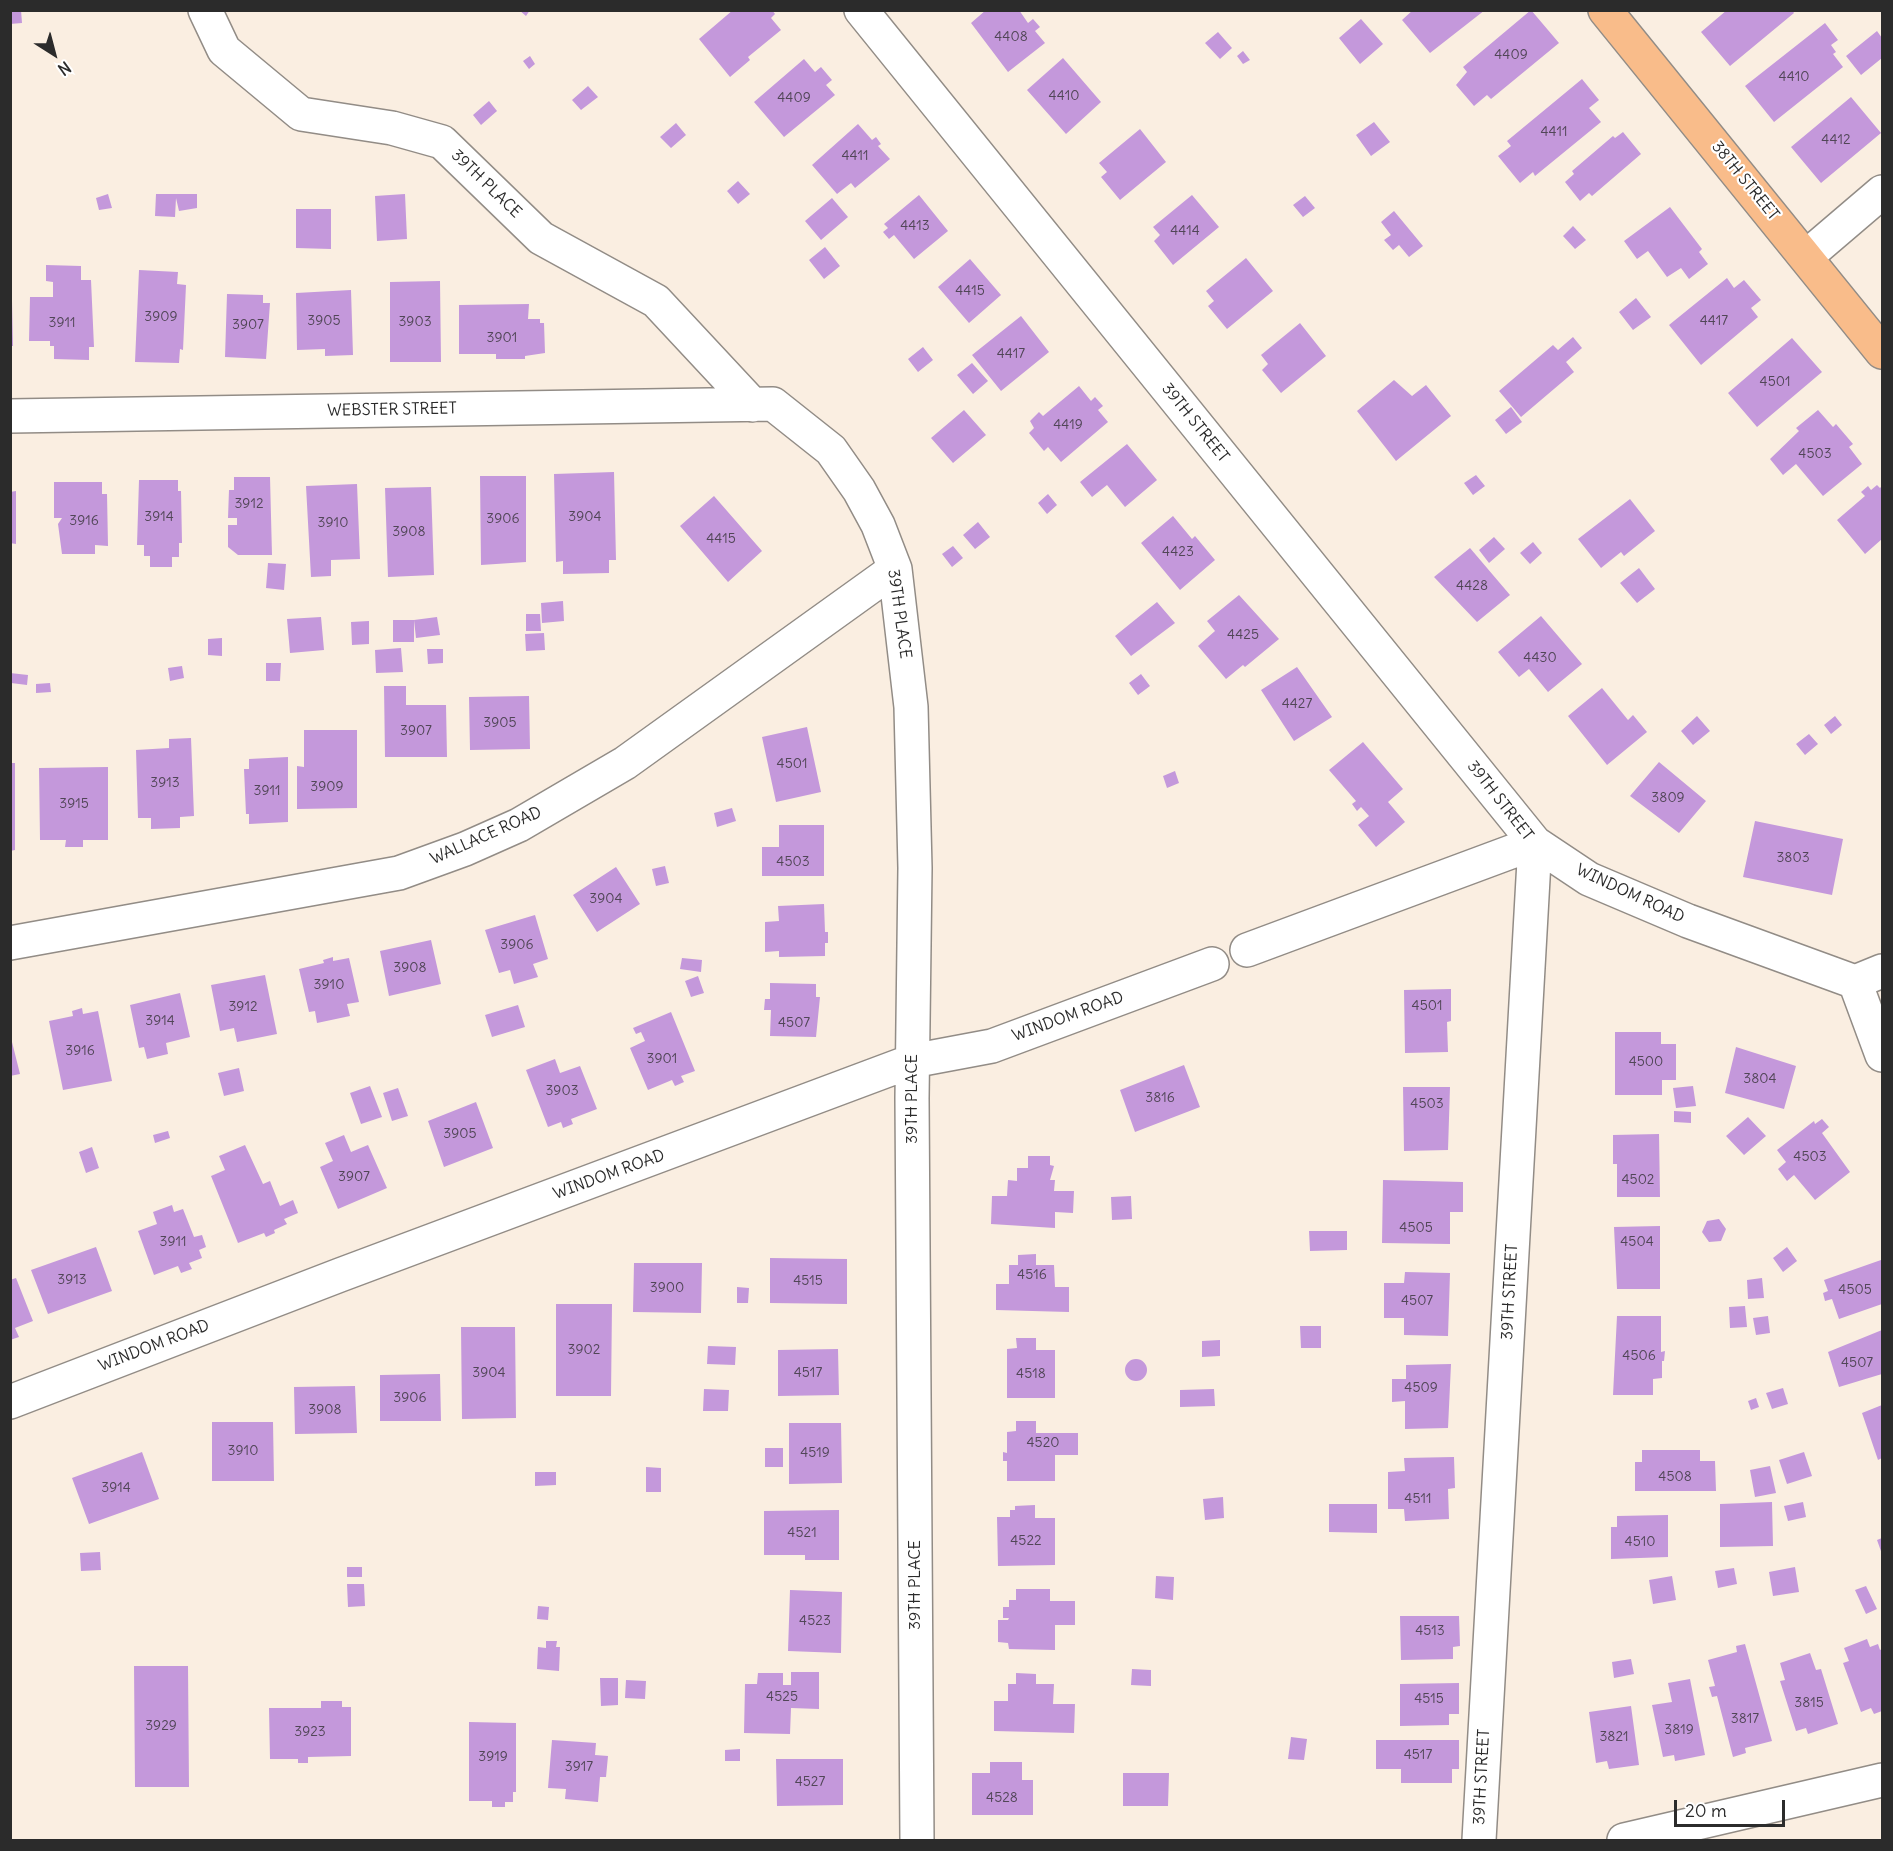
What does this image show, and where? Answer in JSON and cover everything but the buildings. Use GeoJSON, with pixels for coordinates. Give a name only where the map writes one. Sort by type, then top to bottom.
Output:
{"type":"FeatureCollection","features":[{"type":"Feature","properties":{"kind":"main road","name":"38TH STREET"},"geometry":{"type":"LineString","coordinates":[[1605,10],[1807,256],[1882,352]]}},
{"type":"Feature","properties":{"kind":"street","name":"39TH PLACE"},"geometry":{"type":"LineString","coordinates":[[205,10],[224,50],[301,114],[392,128],[442,142],[541,238],[656,301],[763,404],[831,450],[859,490],[895,569],[911,707],[915,868],[912,1061],[917,1840]]}},
{"type":"Feature","properties":{"kind":"street","name":"39TH STREET"},"geometry":{"type":"LineString","coordinates":[[861,10],[1535,843],[1479,1840]]}},
{"type":"Feature","properties":{"kind":"street"},"geometry":{"type":"LineString","coordinates":[[1807,256],[1882,192]]}},
{"type":"Feature","properties":{"kind":"street","name":"WEBSTER STREET"},"geometry":{"type":"LineString","coordinates":[[10,416],[763,404]]}},
{"type":"Feature","properties":{"kind":"street","name":"WALLACE ROAD"},"geometry":{"type":"LineString","coordinates":[[10,942],[399,873],[465,849],[519,825],[625,764],[895,569]]}},
{"type":"Feature","properties":{"kind":"street"},"geometry":{"type":"LineString","coordinates":[[1247,950],[1535,843]]}},
{"type":"Feature","properties":{"kind":"street","name":"WINDOM ROAD"},"geometry":{"type":"LineString","coordinates":[[1535,843],[1589,879],[1688,921],[1869,976]]}},
{"type":"Feature","properties":{"kind":"street","name":"WINDOM ROAD"},"geometry":{"type":"LineString","coordinates":[[10,1402],[340,1275],[912,1061],[992,1046],[1212,964]]}},
{"type":"Feature","properties":{"kind":"street"},"geometry":{"type":"LineString","coordinates":[[1869,976],[1882,1055]]}},
{"type":"Feature","properties":{"kind":"street"},"geometry":{"type":"LineString","coordinates":[[1624,1840],[1882,1780]]}}]}
